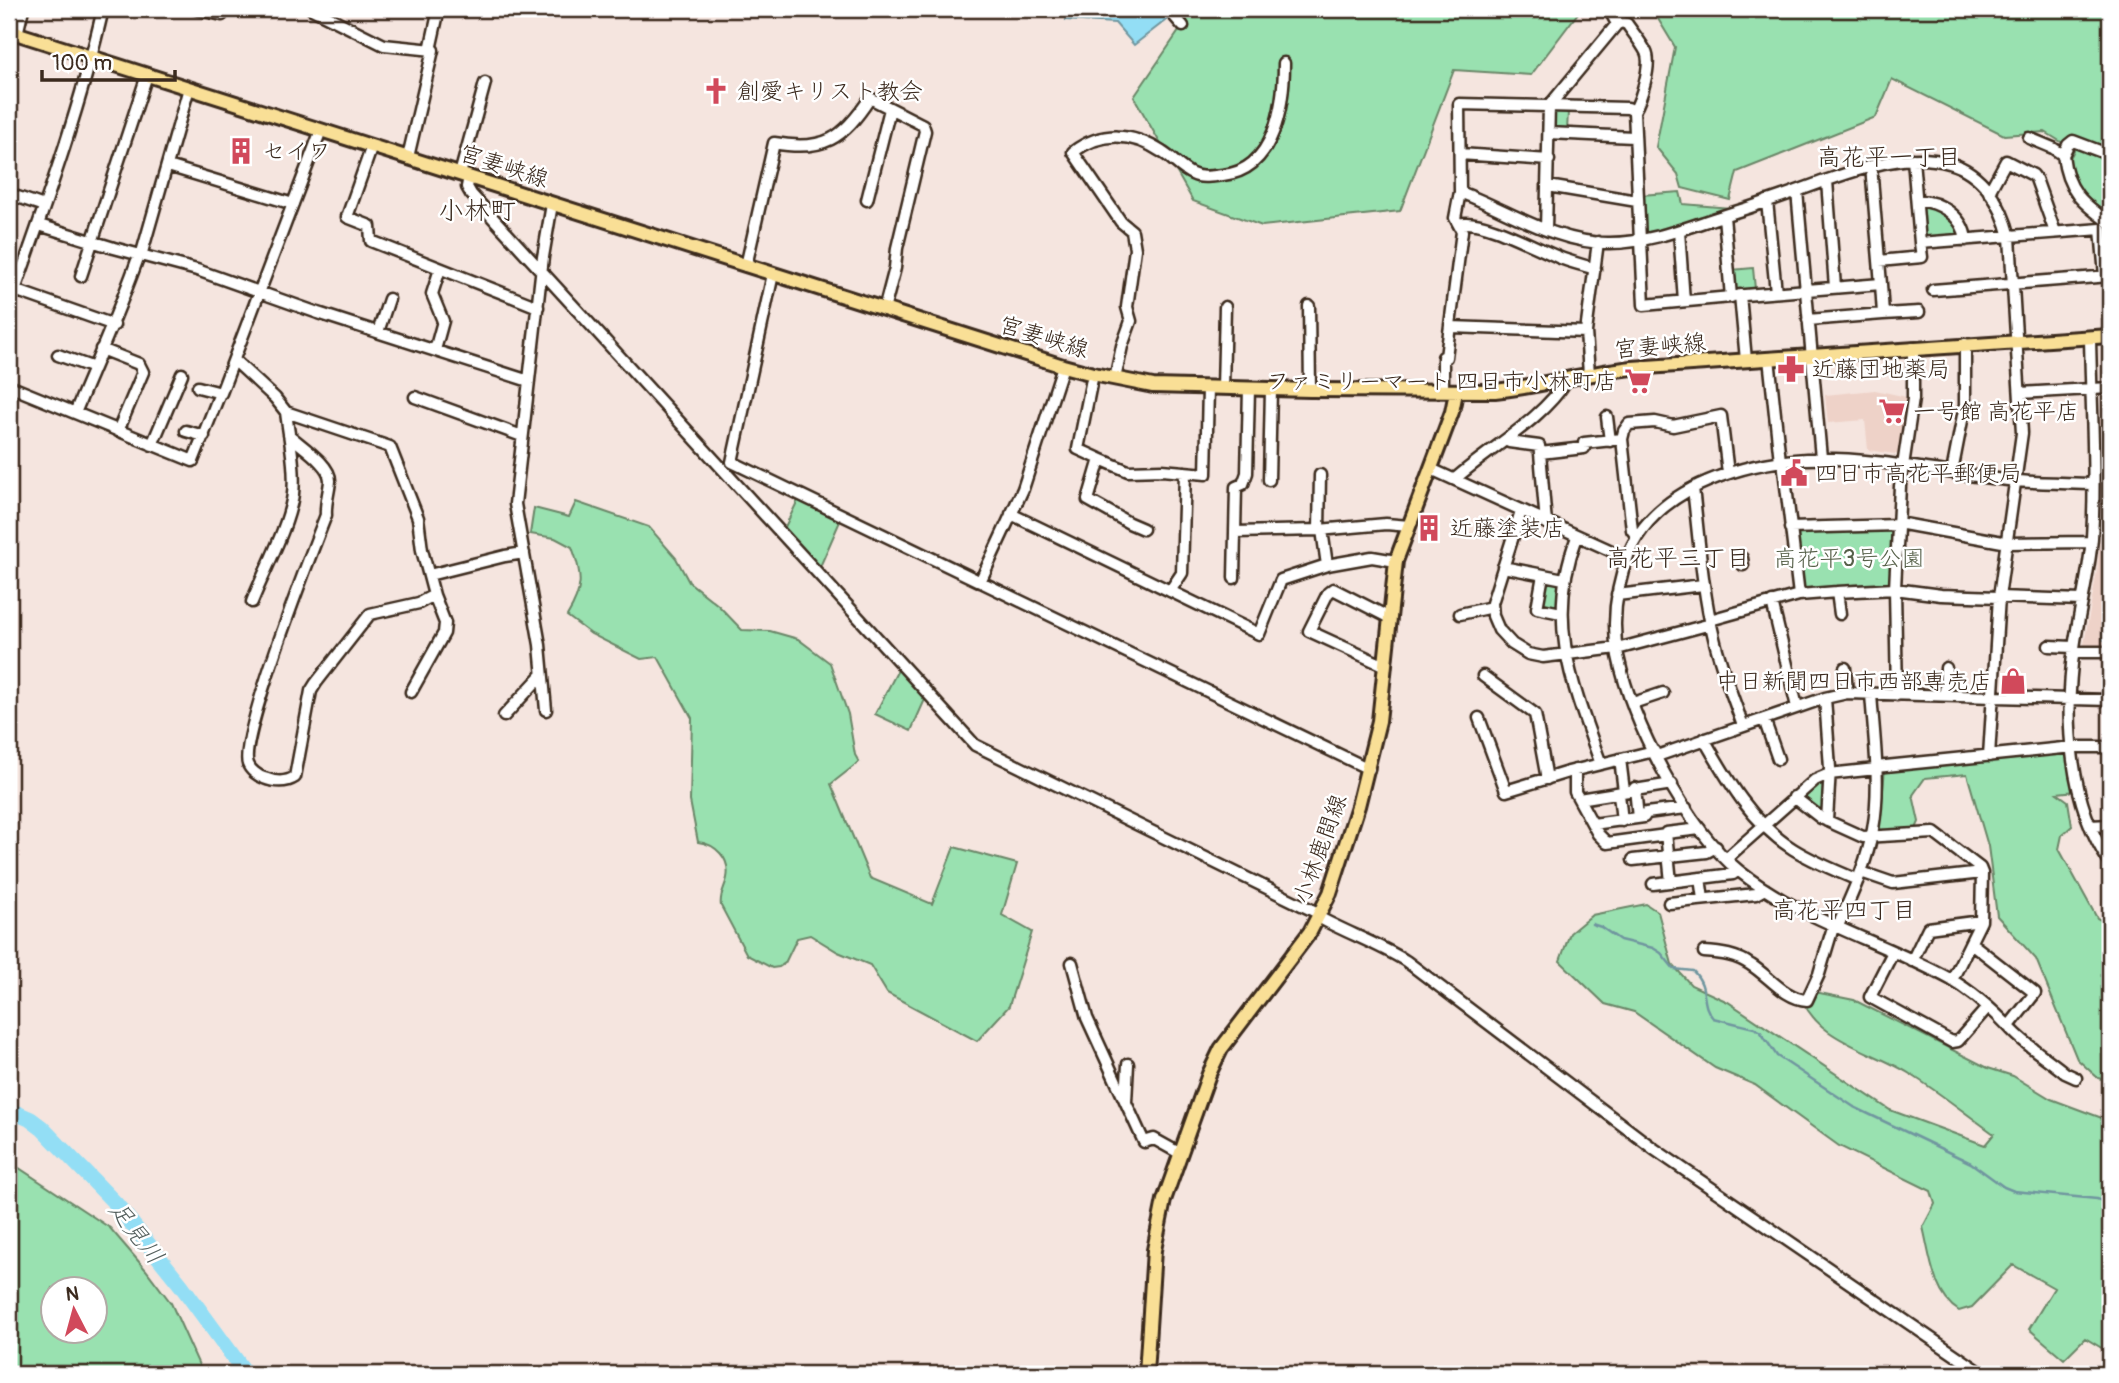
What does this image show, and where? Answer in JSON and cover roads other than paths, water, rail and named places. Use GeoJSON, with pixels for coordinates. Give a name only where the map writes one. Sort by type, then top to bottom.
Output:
{"type":"FeatureCollection","features":[{"type":"Feature","properties":{"kind":"main road","name":"宮妻峡線"},"geometry":{"type":"LineString","coordinates":[[13,32],[1063,366],[1153,386],[1449,392],[1525,388],[1632,368],[2110,336]]}},
{"type":"Feature","properties":{"kind":"main road","name":"小林鹿間線"},"geometry":{"type":"LineString","coordinates":[[1146,1374],[1156,1233],[1164,1200],[1209,1074],[1221,1049],[1303,941],[1319,915],[1341,861],[1369,769],[1379,721],[1396,561],[1452,412],[1449,392]]}},
{"type":"Feature","properties":{"kind":"street"},"geometry":{"type":"LineString","coordinates":[[13,32],[23,9]]}},
{"type":"Feature","properties":{"kind":"street"},"geometry":{"type":"LineString","coordinates":[[9,304],[39,225],[92,58],[103,9]]}},
{"type":"Feature","properties":{"kind":"street"},"geometry":{"type":"LineString","coordinates":[[196,9],[222,15],[224,9]]}},
{"type":"Feature","properties":{"kind":"street"},"geometry":{"type":"LineString","coordinates":[[312,9],[384,45],[433,50],[408,158]]}},
{"type":"Feature","properties":{"kind":"street"},"geometry":{"type":"LineString","coordinates":[[430,50],[439,9]]}},
{"type":"Feature","properties":{"kind":"street"},"geometry":{"type":"LineString","coordinates":[[1168,9],[1183,26]]}},
{"type":"Feature","properties":{"kind":"street"},"geometry":{"type":"LineString","coordinates":[[1609,9],[1617,24]]}},
{"type":"Feature","properties":{"kind":"street"},"geometry":{"type":"LineString","coordinates":[[1546,229],[1549,106],[1617,24],[1622,22],[1627,24],[1647,54],[1648,61],[1640,102],[1634,111],[1633,136],[1644,305],[1881,284]]}},
{"type":"Feature","properties":{"kind":"street"},"geometry":{"type":"LineString","coordinates":[[1115,379],[1131,321],[1128,300],[1135,249],[1132,231],[1121,222],[1073,152],[1096,138],[1124,135],[1143,141],[1191,174],[1203,177],[1240,171],[1254,161],[1267,145],[1275,127],[1280,110],[1284,63]]}},
{"type":"Feature","properties":{"kind":"street"},"geometry":{"type":"LineString","coordinates":[[81,276],[147,75]]}},
{"type":"Feature","properties":{"kind":"street"},"geometry":{"type":"LineString","coordinates":[[485,83],[464,176],[471,194],[975,745],[1319,915],[1362,940],[1386,948],[1654,1149],[1983,1374]]}},
{"type":"Feature","properties":{"kind":"street"},"geometry":{"type":"LineString","coordinates":[[75,413],[101,349],[114,325],[140,255],[189,88]]}},
{"type":"Feature","properties":{"kind":"street"},"geometry":{"type":"LineString","coordinates":[[746,266],[775,143],[799,147],[827,141],[850,127],[870,98],[923,125],[925,131],[884,310]]}},
{"type":"Feature","properties":{"kind":"street"},"geometry":{"type":"LineString","coordinates":[[1449,392],[1443,357],[1446,357],[1451,327],[1462,231],[1455,218],[1460,192],[1459,104],[1629,108],[1634,111]]}},
{"type":"Feature","properties":{"kind":"street"},"geometry":{"type":"LineString","coordinates":[[867,200],[890,108]]}},
{"type":"Feature","properties":{"kind":"street"},"geometry":{"type":"LineString","coordinates":[[9,386],[193,461],[321,130]]}},
{"type":"Feature","properties":{"kind":"street"},"geometry":{"type":"LineString","coordinates":[[1549,134],[1633,136]]}},
{"type":"Feature","properties":{"kind":"street"},"geometry":{"type":"LineString","coordinates":[[2029,138],[2063,155]]}},
{"type":"Feature","properties":{"kind":"street"},"geometry":{"type":"LineString","coordinates":[[2110,155],[2074,141],[2068,145],[2063,155],[2065,175],[2073,191],[2110,223]]}},
{"type":"Feature","properties":{"kind":"street"},"geometry":{"type":"LineString","coordinates":[[372,146],[347,217],[370,226],[371,241],[538,307]]}},
{"type":"Feature","properties":{"kind":"street"},"geometry":{"type":"LineString","coordinates":[[1460,154],[1549,160]]}},
{"type":"Feature","properties":{"kind":"street"},"geometry":{"type":"LineString","coordinates":[[1460,192],[1568,237],[1598,242],[1640,240],[1679,231],[1871,166],[1913,159],[1954,165],[1979,180],[2001,210],[2010,237],[2022,433],[1998,597],[1989,756]]}},
{"type":"Feature","properties":{"kind":"street"},"geometry":{"type":"LineString","coordinates":[[1879,261],[1922,257],[1913,159]]}},
{"type":"Feature","properties":{"kind":"street"},"geometry":{"type":"LineString","coordinates":[[1989,192],[2006,161],[2033,175],[2039,184],[2055,232]]}},
{"type":"Feature","properties":{"kind":"street"},"geometry":{"type":"LineString","coordinates":[[168,166],[293,204]]}},
{"type":"Feature","properties":{"kind":"street"},"geometry":{"type":"LineString","coordinates":[[1871,166],[1883,314]]}},
{"type":"Feature","properties":{"kind":"street"},"geometry":{"type":"LineString","coordinates":[[1827,181],[1835,287]]}},
{"type":"Feature","properties":{"kind":"street"},"geometry":{"type":"LineString","coordinates":[[1548,186],[1637,201]]}},
{"type":"Feature","properties":{"kind":"street"},"geometry":{"type":"LineString","coordinates":[[1797,191],[1821,458]]}},
{"type":"Feature","properties":{"kind":"street"},"geometry":{"type":"LineString","coordinates":[[9,194],[44,206]]}},
{"type":"Feature","properties":{"kind":"street"},"geometry":{"type":"LineString","coordinates":[[1767,201],[1776,292]]}},
{"type":"Feature","properties":{"kind":"street"},"geometry":{"type":"LineString","coordinates":[[1917,201],[1930,202],[1951,213],[1962,225],[1966,240]]}},
{"type":"Feature","properties":{"kind":"street"},"geometry":{"type":"LineString","coordinates":[[547,710],[540,645],[515,504],[543,257],[552,204]]}},
{"type":"Feature","properties":{"kind":"street"},"geometry":{"type":"LineString","coordinates":[[1724,216],[1746,360]]}},
{"type":"Feature","properties":{"kind":"street"},"geometry":{"type":"LineString","coordinates":[[1459,225],[1467,222],[1501,232],[1563,259],[1595,269]]}},
{"type":"Feature","properties":{"kind":"street"},"geometry":{"type":"LineString","coordinates":[[39,225],[197,270],[529,381]]}},
{"type":"Feature","properties":{"kind":"street"},"geometry":{"type":"LineString","coordinates":[[1920,243],[2101,229],[2108,276],[1933,289]]}},
{"type":"Feature","properties":{"kind":"street"},"geometry":{"type":"LineString","coordinates":[[1679,231],[1684,302]]}},
{"type":"Feature","properties":{"kind":"street"},"geometry":{"type":"LineString","coordinates":[[1589,374],[1586,332],[1598,242]]}},
{"type":"Feature","properties":{"kind":"street"},"geometry":{"type":"LineString","coordinates":[[436,350],[443,321],[432,294],[440,269]]}},
{"type":"Feature","properties":{"kind":"street"},"geometry":{"type":"LineString","coordinates":[[729,476],[774,274]]}},
{"type":"Feature","properties":{"kind":"street"},"geometry":{"type":"LineString","coordinates":[[13,289],[114,325]]}},
{"type":"Feature","properties":{"kind":"street"},"geometry":{"type":"LineString","coordinates":[[378,332],[388,299]]}},
{"type":"Feature","properties":{"kind":"street"},"geometry":{"type":"LineString","coordinates":[[1308,306],[1310,390]]}},
{"type":"Feature","properties":{"kind":"street"},"geometry":{"type":"LineString","coordinates":[[1223,388],[1225,307]]}},
{"type":"Feature","properties":{"kind":"street"},"geometry":{"type":"LineString","coordinates":[[1808,320],[1919,312]]}},
{"type":"Feature","properties":{"kind":"street"},"geometry":{"type":"LineString","coordinates":[[1451,327],[1586,332]]}},
{"type":"Feature","properties":{"kind":"street"},"geometry":{"type":"LineString","coordinates":[[2090,337],[2091,542],[2074,650],[2070,698],[2078,784],[2090,826],[2106,850],[2110,863]]}},
{"type":"Feature","properties":{"kind":"street"},"geometry":{"type":"LineString","coordinates":[[1952,472],[1965,405],[1965,344]]}},
{"type":"Feature","properties":{"kind":"street"},"geometry":{"type":"LineString","coordinates":[[1897,695],[1895,589],[1902,465],[1913,399],[1913,348]]}},
{"type":"Feature","properties":{"kind":"street"},"geometry":{"type":"LineString","coordinates":[[101,349],[139,364],[143,372],[118,431]]}},
{"type":"Feature","properties":{"kind":"street"},"geometry":{"type":"LineString","coordinates":[[58,355],[94,368]]}},
{"type":"Feature","properties":{"kind":"street"},"geometry":{"type":"LineString","coordinates":[[1769,358],[1799,595]]}},
{"type":"Feature","properties":{"kind":"street"},"geometry":{"type":"LineString","coordinates":[[234,360],[275,398],[286,412],[293,491],[290,509],[251,602]]}},
{"type":"Feature","properties":{"kind":"street"},"geometry":{"type":"LineString","coordinates":[[979,582],[1023,489],[1063,366]]}},
{"type":"Feature","properties":{"kind":"street"},"geometry":{"type":"LineString","coordinates":[[152,445],[182,374]]}},
{"type":"Feature","properties":{"kind":"street"},"geometry":{"type":"LineString","coordinates":[[1093,374],[1078,449],[1128,471],[1206,474],[1208,388]]}},
{"type":"Feature","properties":{"kind":"street"},"geometry":{"type":"LineString","coordinates":[[1455,479],[1532,417],[1559,392],[1567,380]]}},
{"type":"Feature","properties":{"kind":"street"},"geometry":{"type":"LineString","coordinates":[[198,387],[220,393]]}},
{"type":"Feature","properties":{"kind":"street"},"geometry":{"type":"LineString","coordinates":[[1234,578],[1236,486],[1243,484],[1247,473],[1249,388]]}},
{"type":"Feature","properties":{"kind":"street"},"geometry":{"type":"LineString","coordinates":[[2020,393],[2110,388]]}},
{"type":"Feature","properties":{"kind":"street"},"geometry":{"type":"LineString","coordinates":[[1269,480],[1271,389]]}},
{"type":"Feature","properties":{"kind":"street"},"geometry":{"type":"LineString","coordinates":[[415,397],[522,436]]}},
{"type":"Feature","properties":{"kind":"street"},"geometry":{"type":"LineString","coordinates":[[286,412],[390,447],[418,518],[434,595],[445,623],[444,633],[411,692]]}},
{"type":"Feature","properties":{"kind":"street"},"geometry":{"type":"LineString","coordinates":[[1636,535],[1632,530],[1622,439],[1625,428],[1633,423],[1655,422],[1673,426],[1721,416],[1728,473]]}},
{"type":"Feature","properties":{"kind":"street"},"geometry":{"type":"LineString","coordinates":[[1607,417],[1610,441]]}},
{"type":"Feature","properties":{"kind":"street"},"geometry":{"type":"LineString","coordinates":[[186,431],[204,436]]}},
{"type":"Feature","properties":{"kind":"street"},"geometry":{"type":"LineString","coordinates":[[289,435],[326,466],[331,478],[325,502],[326,515],[261,695],[247,758],[253,771],[263,778],[282,782],[295,777],[311,691],[316,683],[370,614],[419,603],[434,595]]}},
{"type":"Feature","properties":{"kind":"street"},"geometry":{"type":"LineString","coordinates":[[1540,453],[1584,448],[1584,443],[1622,439]]}},
{"type":"Feature","properties":{"kind":"street"},"geometry":{"type":"LineString","coordinates":[[1509,442],[1539,446],[1546,523]]}},
{"type":"Feature","properties":{"kind":"street"},"geometry":{"type":"LineString","coordinates":[[1100,459],[1088,500],[1143,529]]}},
{"type":"Feature","properties":{"kind":"street"},"geometry":{"type":"LineString","coordinates":[[2076,1078],[2065,1073],[1952,980],[1765,889],[1738,870],[1700,829],[1656,753],[1633,703],[1617,648],[1615,622],[1617,595],[1636,535],[1664,507],[1693,488],[1728,473],[1781,461],[1869,459],[2017,481],[2092,484]]}},
{"type":"Feature","properties":{"kind":"street"},"geometry":{"type":"LineString","coordinates":[[732,462],[1369,769]]}},
{"type":"Feature","properties":{"kind":"street"},"geometry":{"type":"LineString","coordinates":[[1431,469],[1627,558]]}},
{"type":"Feature","properties":{"kind":"street"},"geometry":{"type":"LineString","coordinates":[[1170,591],[1182,573],[1185,472]]}},
{"type":"Feature","properties":{"kind":"street"},"geometry":{"type":"LineString","coordinates":[[1320,475],[1320,530],[1327,565]]}},
{"type":"Feature","properties":{"kind":"street"},"geometry":{"type":"LineString","coordinates":[[1693,488],[1703,585],[1710,622],[1719,658],[1743,726]]}},
{"type":"Feature","properties":{"kind":"street"},"geometry":{"type":"LineString","coordinates":[[1521,511],[1492,607],[1494,621],[1499,630],[1522,651],[1536,657],[1617,648],[1799,595],[1895,589],[1941,595],[2082,600]]}},
{"type":"Feature","properties":{"kind":"street"},"geometry":{"type":"LineString","coordinates":[[1011,514],[1259,634],[1281,580],[1327,565],[1372,557],[1396,561]]}},
{"type":"Feature","properties":{"kind":"street"},"geometry":{"type":"LineString","coordinates":[[1790,528],[1898,524],[2008,543],[2091,542]]}},
{"type":"Feature","properties":{"kind":"street"},"geometry":{"type":"LineString","coordinates":[[1235,532],[1320,530],[1372,525],[1409,526]]}},
{"type":"Feature","properties":{"kind":"street"},"geometry":{"type":"LineString","coordinates":[[1577,537],[1564,579],[1561,612],[1566,655],[1601,764]]}},
{"type":"Feature","properties":{"kind":"street"},"geometry":{"type":"LineString","coordinates":[[429,575],[524,553]]}},
{"type":"Feature","properties":{"kind":"street"},"geometry":{"type":"LineString","coordinates":[[1503,567],[1564,579]]}},
{"type":"Feature","properties":{"kind":"street"},"geometry":{"type":"LineString","coordinates":[[1543,575],[1537,608],[1561,612]]}},
{"type":"Feature","properties":{"kind":"street"},"geometry":{"type":"LineString","coordinates":[[1617,595],[1703,585]]}},
{"type":"Feature","properties":{"kind":"street"},"geometry":{"type":"LineString","coordinates":[[1385,666],[1309,631],[1328,593],[1333,589],[1390,618]]}},
{"type":"Feature","properties":{"kind":"street"},"geometry":{"type":"LineString","coordinates":[[1838,592],[1839,614]]}},
{"type":"Feature","properties":{"kind":"street"},"geometry":{"type":"LineString","coordinates":[[1772,602],[1797,707]]}},
{"type":"Feature","properties":{"kind":"street"},"geometry":{"type":"LineString","coordinates":[[1460,614],[1492,607]]}},
{"type":"Feature","properties":{"kind":"street"},"geometry":{"type":"LineString","coordinates":[[2049,646],[2110,652]]}},
{"type":"Feature","properties":{"kind":"street"},"geometry":{"type":"LineString","coordinates":[[1845,668],[1847,694]]}},
{"type":"Feature","properties":{"kind":"street"},"geometry":{"type":"LineString","coordinates":[[1945,695],[1946,668]]}},
{"type":"Feature","properties":{"kind":"street"},"geometry":{"type":"LineString","coordinates":[[504,716],[542,675]]}},
{"type":"Feature","properties":{"kind":"street"},"geometry":{"type":"LineString","coordinates":[[1483,676],[1535,714],[1546,779]]}},
{"type":"Feature","properties":{"kind":"street"},"geometry":{"type":"LineString","coordinates":[[1633,703],[1663,693]]}},
{"type":"Feature","properties":{"kind":"street"},"geometry":{"type":"LineString","coordinates":[[1479,718],[1506,792],[1575,770],[1656,753],[1825,698],[1847,694],[2110,700]]}},
{"type":"Feature","properties":{"kind":"street"},"geometry":{"type":"LineString","coordinates":[[1703,952],[1723,953],[1743,960],[1787,992],[1807,1000],[1836,925],[1860,876],[1871,838],[1875,813],[1876,768],[1871,694]]}},
{"type":"Feature","properties":{"kind":"street"},"geometry":{"type":"LineString","coordinates":[[1825,698],[1829,774],[1827,821]]}},
{"type":"Feature","properties":{"kind":"street"},"geometry":{"type":"LineString","coordinates":[[1764,719],[1778,759]]}},
{"type":"Feature","properties":{"kind":"street"},"geometry":{"type":"LineString","coordinates":[[1704,739],[1735,792],[1763,825],[1792,849],[1860,876],[1893,883],[1982,873]]}},
{"type":"Feature","properties":{"kind":"street"},"geometry":{"type":"LineString","coordinates":[[1727,858],[1794,797],[1815,780],[1829,774],[2073,747],[2110,747]]}},
{"type":"Feature","properties":{"kind":"street"},"geometry":{"type":"LineString","coordinates":[[1620,759],[1622,821]]}},
{"type":"Feature","properties":{"kind":"street"},"geometry":{"type":"LineString","coordinates":[[1575,770],[1575,792],[1607,843],[1700,829]]}},
{"type":"Feature","properties":{"kind":"street"},"geometry":{"type":"LineString","coordinates":[[1579,799],[1672,784]]}},
{"type":"Feature","properties":{"kind":"street"},"geometry":{"type":"LineString","coordinates":[[1636,788],[1646,837]]}},
{"type":"Feature","properties":{"kind":"street"},"geometry":{"type":"LineString","coordinates":[[1794,797],[1827,821],[1863,838],[1934,833],[1980,868],[1981,921],[1952,980]]}},
{"type":"Feature","properties":{"kind":"street"},"geometry":{"type":"LineString","coordinates":[[1593,824],[1686,808]]}},
{"type":"Feature","properties":{"kind":"street"},"geometry":{"type":"LineString","coordinates":[[2090,826],[2110,825]]}},
{"type":"Feature","properties":{"kind":"street"},"geometry":{"type":"LineString","coordinates":[[1666,835],[1671,882]]}},
{"type":"Feature","properties":{"kind":"street"},"geometry":{"type":"LineString","coordinates":[[1633,860],[1707,852],[1716,847]]}},
{"type":"Feature","properties":{"kind":"street"},"geometry":{"type":"LineString","coordinates":[[1653,884],[1733,874],[1738,870]]}},
{"type":"Feature","properties":{"kind":"street"},"geometry":{"type":"LineString","coordinates":[[1700,878],[1703,900]]}},
{"type":"Feature","properties":{"kind":"street"},"geometry":{"type":"LineString","coordinates":[[1669,903],[1756,894],[1765,889]]}},
{"type":"Feature","properties":{"kind":"street"},"geometry":{"type":"LineString","coordinates":[[1912,961],[1928,928],[1981,921]]}},
{"type":"Feature","properties":{"kind":"street"},"geometry":{"type":"LineString","coordinates":[[1971,943],[2035,993],[2009,1026]]}},
{"type":"Feature","properties":{"kind":"street"},"geometry":{"type":"LineString","coordinates":[[1893,952],[1870,998],[1952,1042],[1958,1041],[1987,1007]]}},
{"type":"Feature","properties":{"kind":"street"},"geometry":{"type":"LineString","coordinates":[[1072,963],[1087,1018],[1144,1142],[1154,1139],[1181,1154]]}},
{"type":"Feature","properties":{"kind":"street"},"geometry":{"type":"LineString","coordinates":[[1126,1103],[1128,1065]]}},
{"type":"Feature","properties":{"kind":"water"},"geometry":{"type":"Polygon","coordinates":[[[1067,9],[1163,9],[1170,17],[1134,45],[1115,23],[1066,20],[1067,9]]]}},
{"type":"Feature","properties":{"kind":"water"},"geometry":{"type":"Polygon","coordinates":[[[2102,608],[2110,608],[2110,640],[2103,640],[2102,608]]]}},
{"type":"Feature","properties":{"kind":"waterway"},"geometry":{"type":"LineString","coordinates":[[1592,924],[1620,940],[1653,948],[1661,953],[1674,969],[1693,971],[1701,983],[1706,1007],[1713,1018],[1760,1031],[1777,1056],[1854,1107],[1971,1163],[2004,1187],[2014,1191],[2097,1199],[2110,1204]]}},
{"type":"Feature","properties":{"kind":"waterway","name":"足見川"},"geometry":{"type":"LineString","coordinates":[[9,1110],[30,1119],[42,1128],[116,1204],[181,1285],[246,1374]]}},
{"type":"Feature","properties":{"kind":"place","name":"創愛キリスト教会"},"geometry":{"type":"Point","coordinates":[716,91]}},
{"type":"Feature","properties":{"kind":"place","name":"セイワ"},"geometry":{"type":"Point","coordinates":[241,151]}},
{"type":"Feature","properties":{"kind":"place","name":"近藤団地薬局"},"geometry":{"type":"Point","coordinates":[1791,369]}},
{"type":"Feature","properties":{"kind":"place","name":"ファミリーマート 四日市小林町店"},"geometry":{"type":"Point","coordinates":[1638,381]}},
{"type":"Feature","properties":{"kind":"place","name":"一号館 高花平店"},"geometry":{"type":"Point","coordinates":[1892,411]}},
{"type":"Feature","properties":{"kind":"place","name":"四日市高花平郵便局"},"geometry":{"type":"Point","coordinates":[1794,473]}},
{"type":"Feature","properties":{"kind":"place","name":"近藤塗装店"},"geometry":{"type":"Point","coordinates":[1429,528]}},
{"type":"Feature","properties":{"kind":"place","name":"中日新聞四日市西部専売店"},"geometry":{"type":"Point","coordinates":[2013,681]}},
{"type":"Feature","properties":{"kind":"district","name":"高花平一丁目"},"geometry":{"type":"Point","coordinates":[1889,157]}},
{"type":"Feature","properties":{"kind":"district","name":"小林町"},"geometry":{"type":"Point","coordinates":[477,211]}},
{"type":"Feature","properties":{"kind":"district","name":"高花平三丁目"},"geometry":{"type":"Point","coordinates":[1678,558]}},
{"type":"Feature","properties":{"kind":"district","name":"高花平四丁目"},"geometry":{"type":"Point","coordinates":[1844,910]}},
{"type":"Feature","properties":{"kind":"park label","name":"高花平3号公園"},"geometry":{"type":"Point","coordinates":[1849,558]}}]}
